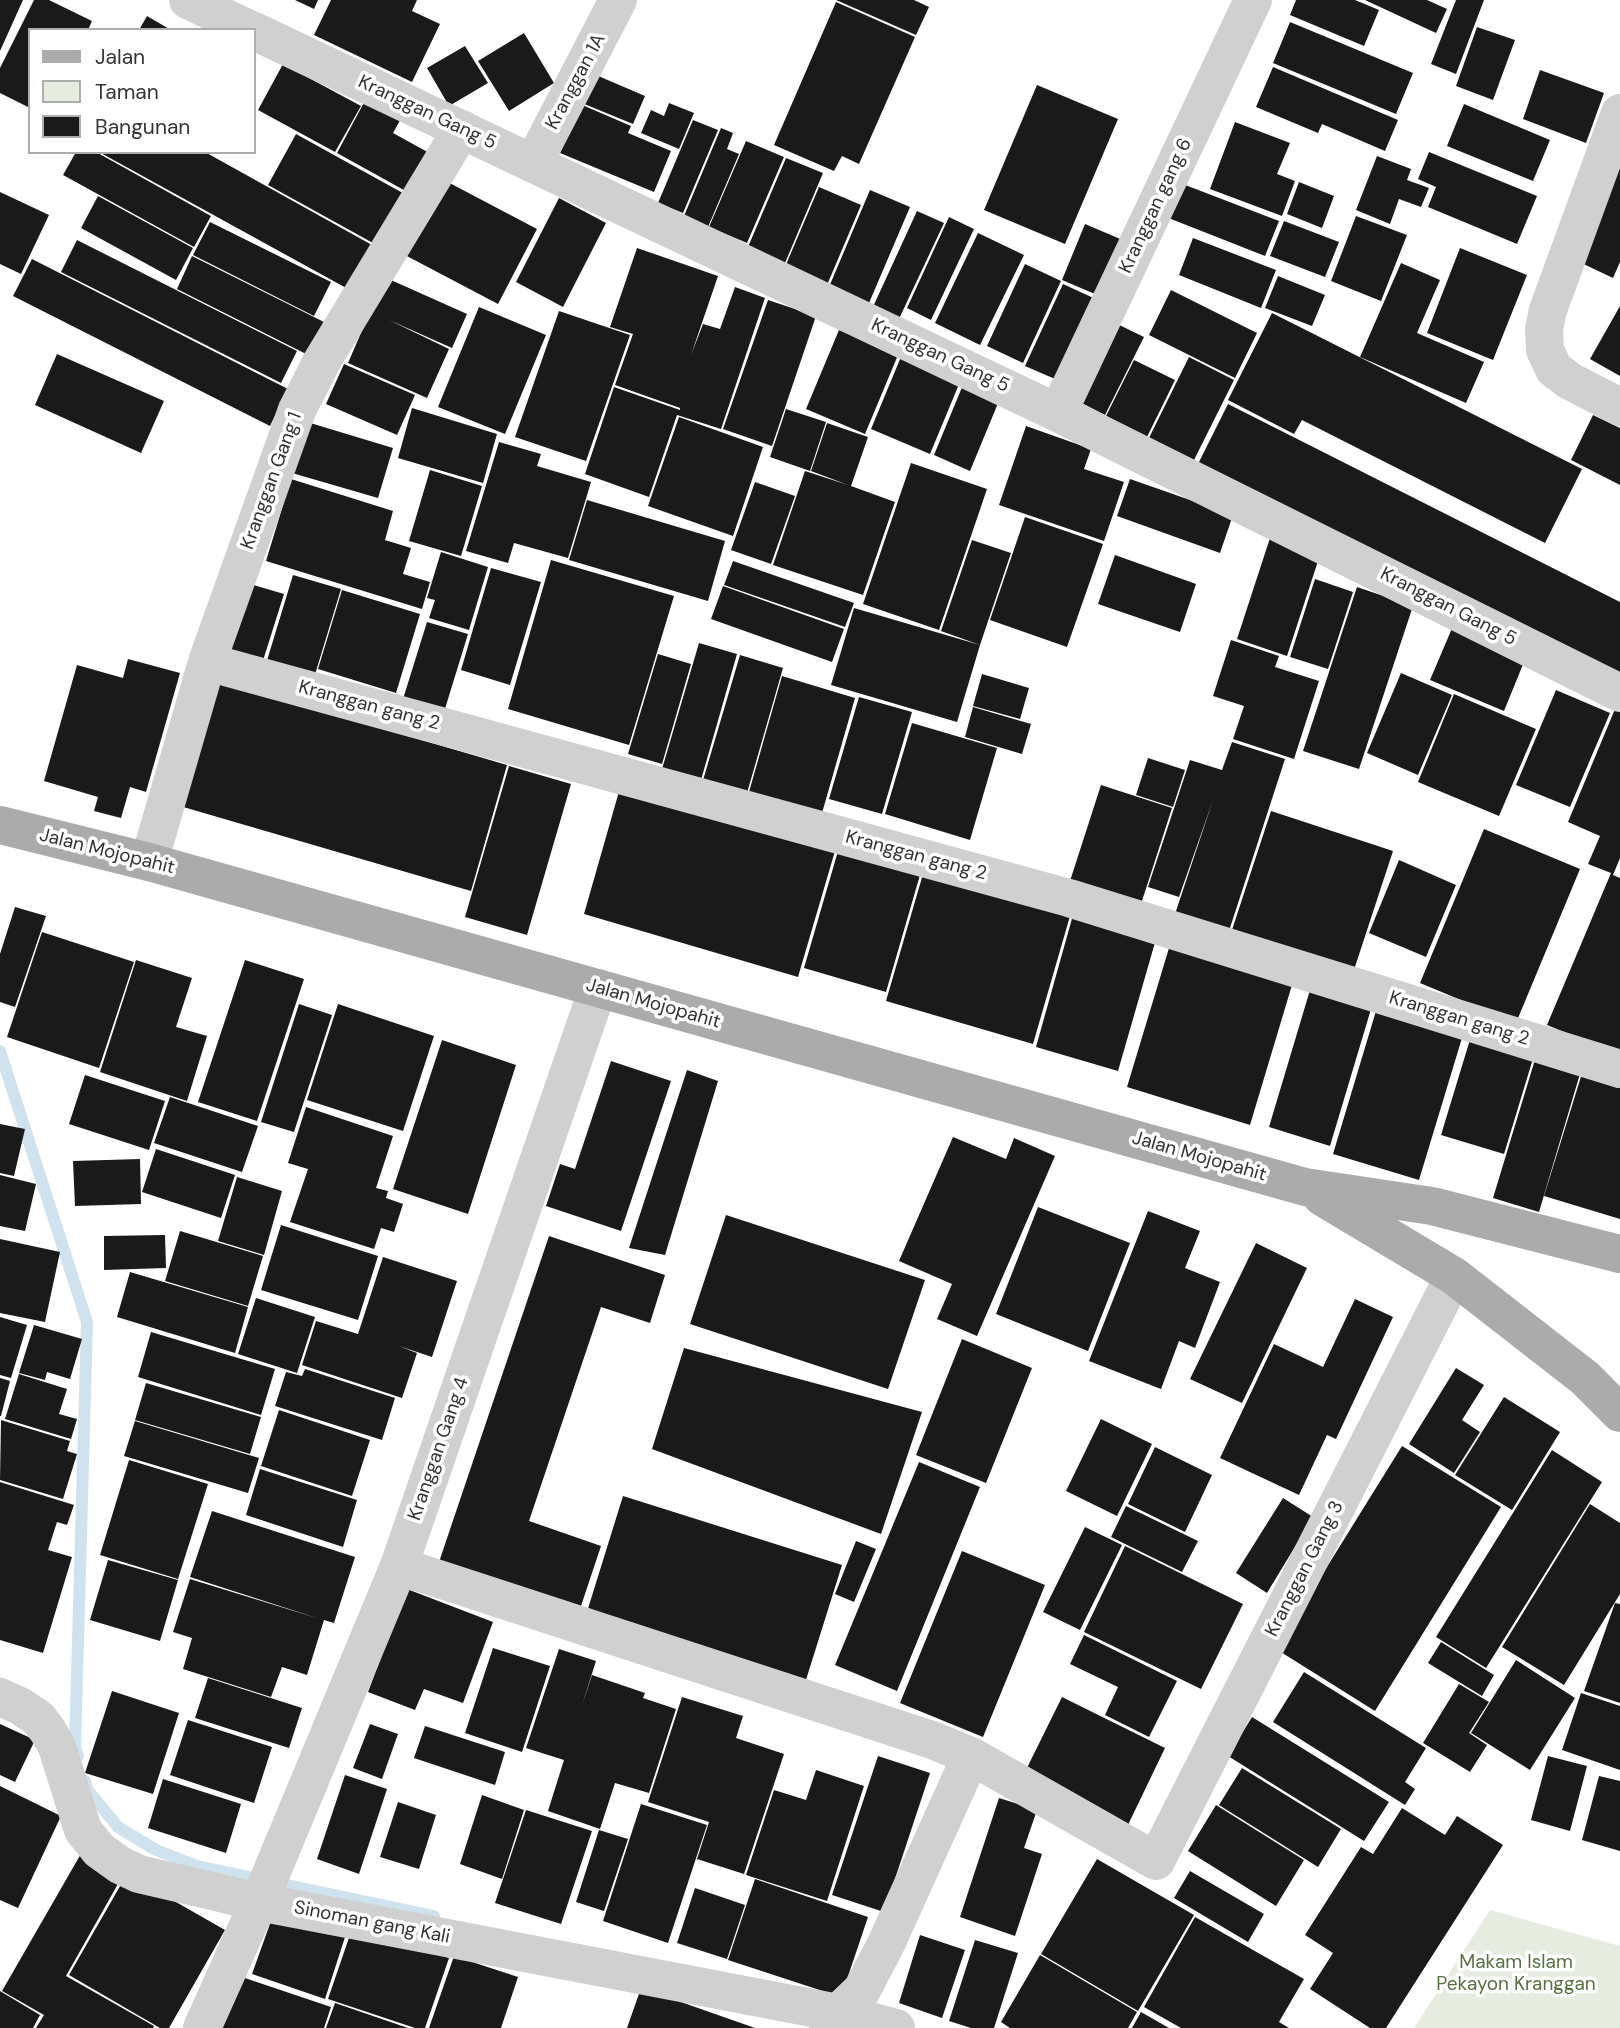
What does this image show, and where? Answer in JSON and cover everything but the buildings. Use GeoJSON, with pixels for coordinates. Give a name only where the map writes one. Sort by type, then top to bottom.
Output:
{"type":"FeatureCollection","features":[{"type":"Feature","properties":{"kind":"main road","name":"Jalan Mojopahit"},"geometry":{"type":"LineString","coordinates":[[0,825],[149,862],[1305,1187],[1432,1206],[1620,1254]]}},
{"type":"Feature","properties":{"kind":"main road","name":"Jalan Mojopahit"},"geometry":{"type":"LineString","coordinates":[[1305,1187],[1454,1276],[1585,1378],[1620,1413]]}},
{"type":"Feature","properties":{"kind":"street","name":"Kranggan Gang 5"},"geometry":{"type":"LineString","coordinates":[[188,0],[249,28]]}},
{"type":"Feature","properties":{"kind":"street","name":"Kranggan 1A"},"geometry":{"type":"LineString","coordinates":[[533,164],[618,0]]}},
{"type":"Feature","properties":{"kind":"street","name":"Kranggan gang 6"},"geometry":{"type":"LineString","coordinates":[[1058,413],[1253,0]]}},
{"type":"Feature","properties":{"kind":"street","name":"Kranggan Gang 5"},"geometry":{"type":"LineString","coordinates":[[256,31],[1058,413],[1620,694]]}},
{"type":"Feature","properties":{"kind":"street"},"geometry":{"type":"LineString","coordinates":[[1620,113],[1548,310],[1544,329],[1545,350],[1554,369],[1570,381],[1620,407]]}},
{"type":"Feature","properties":{"kind":"street","name":"Kranggan Gang 1"},"geometry":{"type":"LineString","coordinates":[[149,862],[207,662],[298,410],[322,361],[461,129]]}},
{"type":"Feature","properties":{"kind":"street","name":"Kranggan gang 2"},"geometry":{"type":"LineString","coordinates":[[207,662],[1069,898],[1620,1069]]}},
{"type":"Feature","properties":{"kind":"street","name":"Kranggan Gang 4"},"geometry":{"type":"LineString","coordinates":[[202,2028],[259,1902],[399,1566],[598,988]]}},
{"type":"Feature","properties":{"kind":"street","name":"Kranggan Gang 3"},"geometry":{"type":"LineString","coordinates":[[971,1756],[1156,1861],[1454,1276]]}},
{"type":"Feature","properties":{"kind":"street"},"geometry":{"type":"LineString","coordinates":[[399,1566],[932,1740],[971,1756],[886,1944],[843,2010]]}},
{"type":"Feature","properties":{"kind":"street","name":"Sinoman gang Kali"},"geometry":{"type":"LineString","coordinates":[[0,1697],[38,1718],[57,1747],[83,1830],[99,1850],[139,1874],[259,1902],[843,2010],[896,2028]]}},
{"type":"Feature","properties":{"kind":"green space","name":"Makam Islam Pekayon Kranggan"},"geometry":{"type":"Polygon","coordinates":[[[1490,1910],[1620,1946],[1620,2028],[1414,2028],[1490,1910]]]}},
{"type":"Feature","properties":{"kind":"waterway"},"geometry":{"type":"LineString","coordinates":[[0,1051],[87,1322],[75,1747],[78,1756]]}},
{"type":"Feature","properties":{"kind":"waterway"},"geometry":{"type":"LineString","coordinates":[[85,1781],[87,1789],[118,1827],[156,1850],[197,1866],[434,1916]]}}]}
